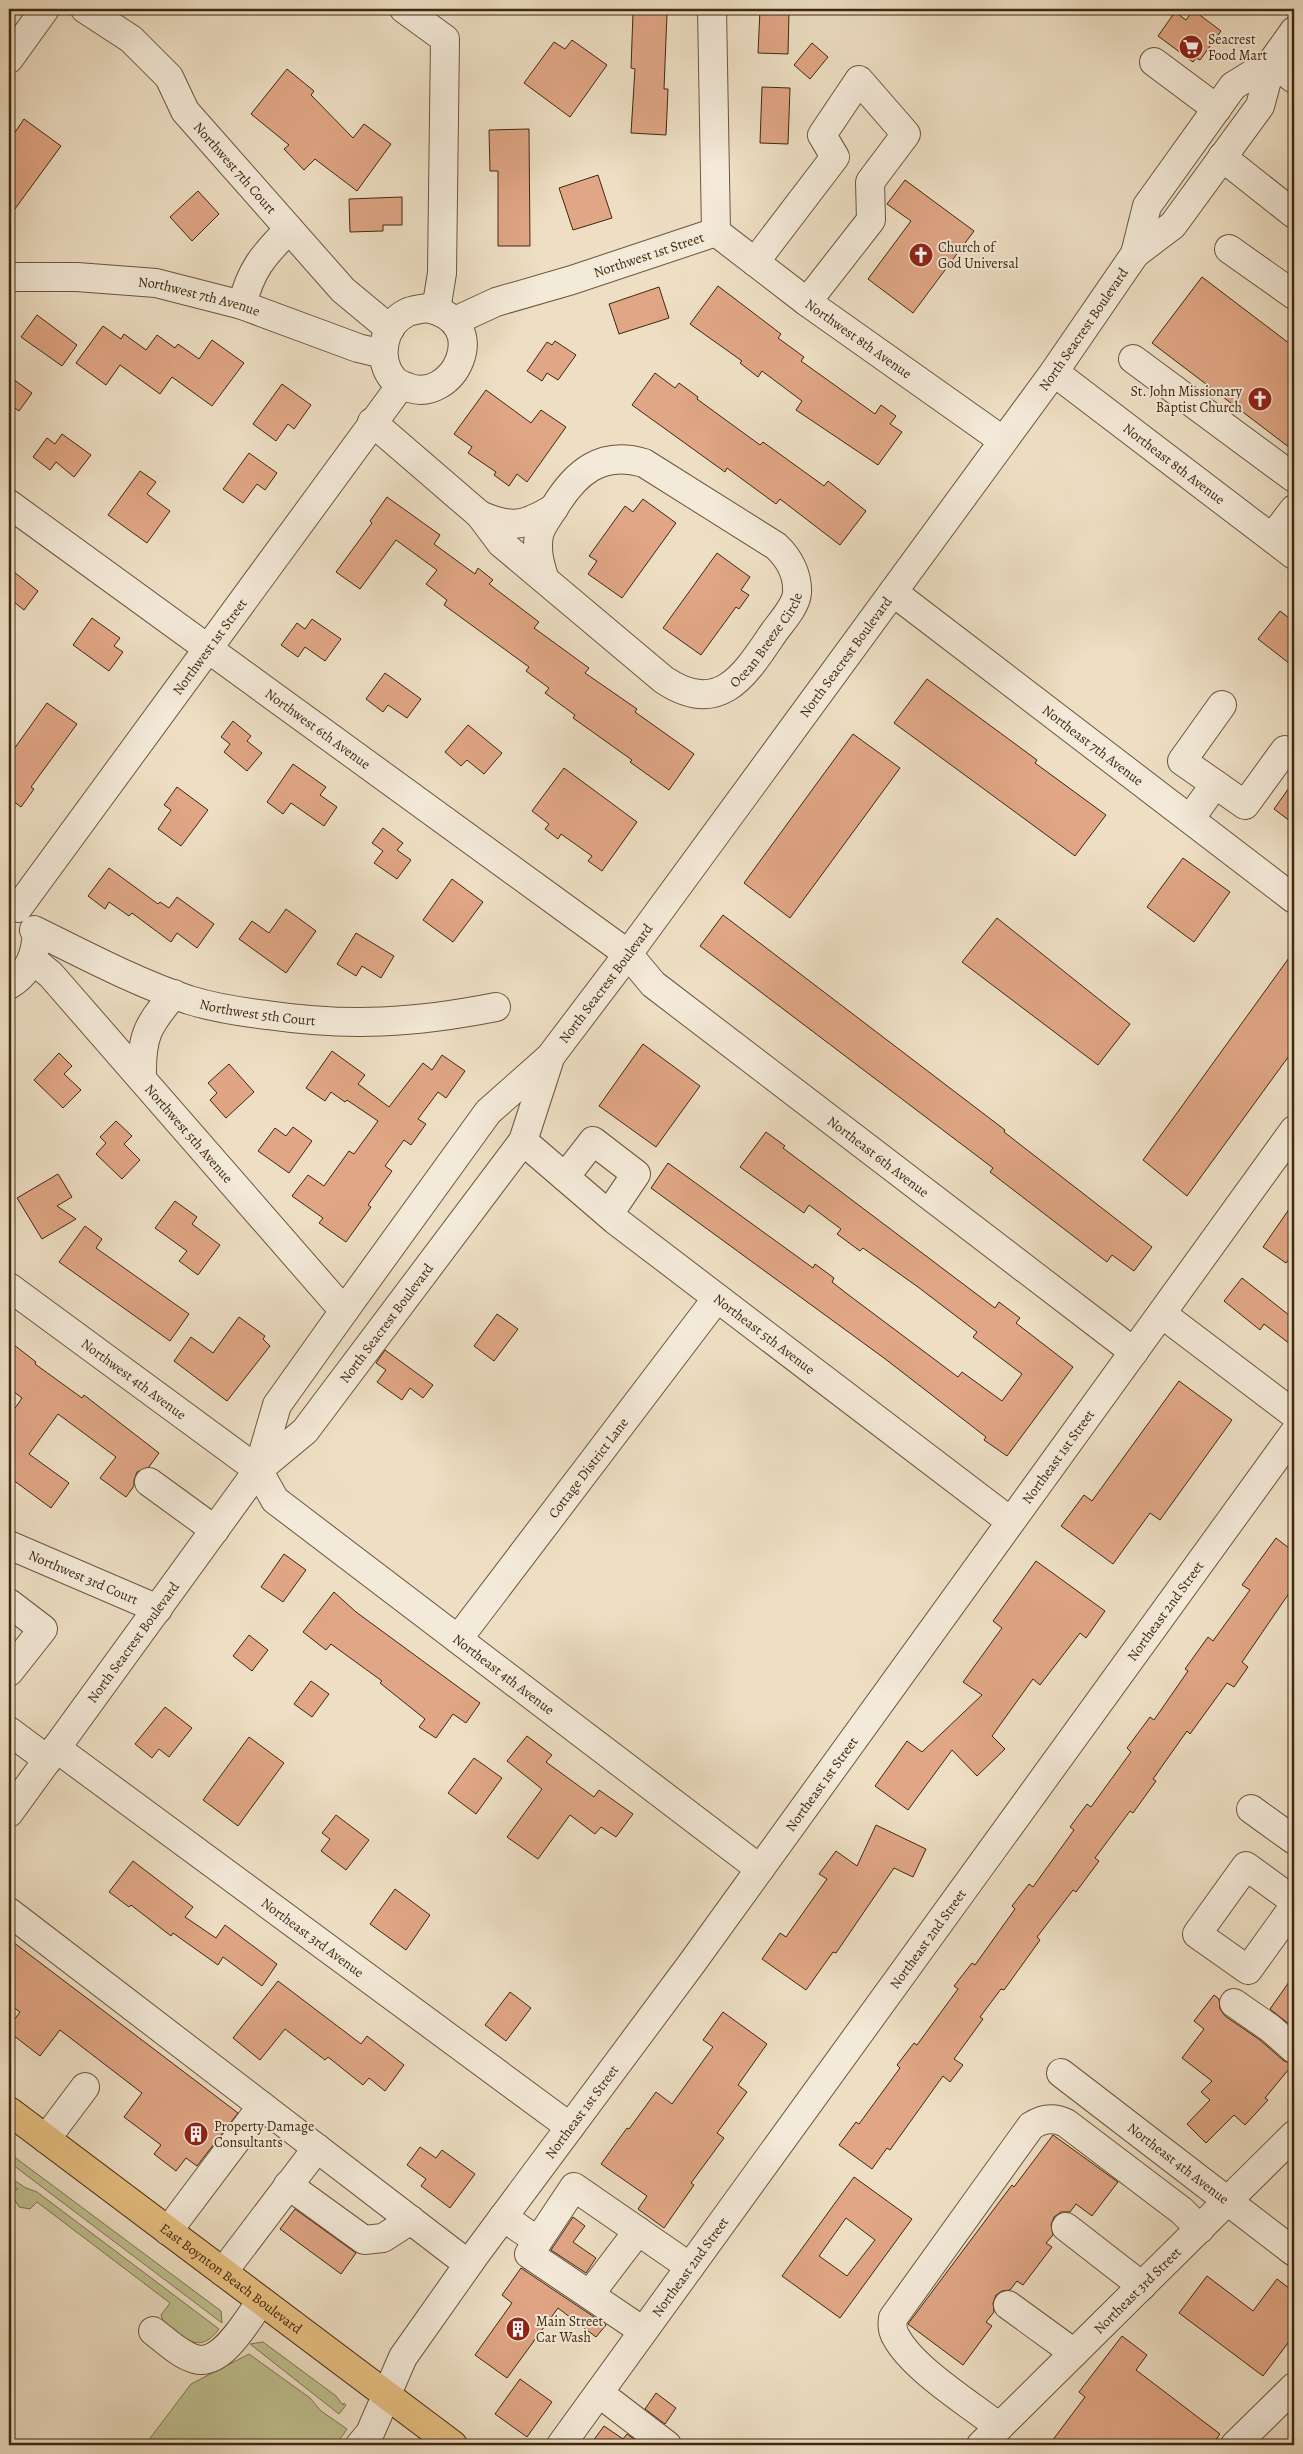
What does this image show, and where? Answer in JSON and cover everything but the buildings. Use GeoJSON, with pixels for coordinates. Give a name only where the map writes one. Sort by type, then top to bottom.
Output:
{"type":"FeatureCollection","features":[{"type":"Feature","properties":{"kind":"main road","name":"East Boynton Beach Boulevard"},"geometry":{"type":"LineString","coordinates":[[9,2111],[453,2445]]}},
{"type":"Feature","properties":{"kind":"street"},"geometry":{"type":"LineString","coordinates":[[9,58],[45,9]]}},
{"type":"Feature","properties":{"kind":"street","name":"Northwest 7th Court"},"geometry":{"type":"LineString","coordinates":[[85,9],[131,39],[169,77],[185,111],[343,290],[386,342]]}},
{"type":"Feature","properties":{"kind":"street"},"geometry":{"type":"LineString","coordinates":[[404,9],[445,39],[442,273],[446,316]]}},
{"type":"Feature","properties":{"kind":"street","name":"Northwest 1st Street"},"geometry":{"type":"LineString","coordinates":[[446,316],[572,280],[716,232],[712,9]]}},
{"type":"Feature","properties":{"kind":"street","name":"North Seacrest Boulevard"},"geometry":{"type":"LineString","coordinates":[[258,1470],[277,1405],[344,1311],[488,1112],[550,1056],[628,954],[1002,440],[1054,372],[1135,254],[1173,225],[1260,106],[1272,62],[1294,31]]}},
{"type":"Feature","properties":{"kind":"street"},"geometry":{"type":"LineString","coordinates":[[1154,62],[1217,108]]}},
{"type":"Feature","properties":{"kind":"street"},"geometry":{"type":"LineString","coordinates":[[1272,62],[1294,79]]}},
{"type":"Feature","properties":{"kind":"street","name":"North Seacrest Boulevard"},"geometry":{"type":"LineString","coordinates":[[1135,254],[1146,206],[1233,86],[1272,62]]}},
{"type":"Feature","properties":{"kind":"street"},"geometry":{"type":"LineString","coordinates":[[807,302],[871,220],[870,182],[906,134],[859,80],[822,135],[834,157],[870,182]]}},
{"type":"Feature","properties":{"kind":"street"},"geometry":{"type":"LineString","coordinates":[[755,262],[834,157]]}},
{"type":"Feature","properties":{"kind":"street"},"geometry":{"type":"LineString","coordinates":[[1222,157],[1294,214]]}},
{"type":"Feature","properties":{"kind":"street"},"geometry":{"type":"LineString","coordinates":[[242,305],[249,280],[264,256],[289,229]]}},
{"type":"Feature","properties":{"kind":"street","name":"Northwest 8th Avenue"},"geometry":{"type":"LineString","coordinates":[[716,232],[807,302],[1002,440]]}},
{"type":"Feature","properties":{"kind":"street"},"geometry":{"type":"LineString","coordinates":[[1230,249],[1294,296]]}},
{"type":"Feature","properties":{"kind":"street","name":"Northwest 7th Avenue"},"geometry":{"type":"LineString","coordinates":[[9,277],[77,277],[156,283],[242,305],[358,348],[386,342]]}},
{"type":"Feature","properties":{"kind":"street"},"geometry":{"type":"LineString","coordinates":[[427,308],[446,316],[461,334],[463,348],[457,367],[449,378],[435,387],[414,390],[401,385],[387,372],[386,342],[400,317],[409,312],[427,308]]}},
{"type":"Feature","properties":{"kind":"street"},"geometry":{"type":"LineString","coordinates":[[1133,359],[1294,478]]}},
{"type":"Feature","properties":{"kind":"street","name":"Northeast 8th Avenue"},"geometry":{"type":"LineString","coordinates":[[1054,372],[1294,556]]}},
{"type":"Feature","properties":{"kind":"street","name":"Northwest 1st Street"},"geometry":{"type":"LineString","coordinates":[[13,906],[208,647],[401,385]]}},
{"type":"Feature","properties":{"kind":"street","name":"Ocean Breeze Circle"},"geometry":{"type":"LineString","coordinates":[[372,422],[480,515],[501,543],[545,580],[664,680],[677,689],[694,694],[709,695],[724,691],[736,683],[750,668],[797,596],[797,581],[793,570],[785,554],[776,546],[644,463],[627,458],[614,458],[594,464],[578,478],[554,508],[538,540],[540,563],[545,580]]}},
{"type":"Feature","properties":{"kind":"street","name":"Northwest 6th Avenue"},"geometry":{"type":"LineString","coordinates":[[9,504],[628,954]]}},
{"type":"Feature","properties":{"kind":"street","name":"Ocean Breeze Circle"},"geometry":{"type":"LineString","coordinates":[[480,515],[503,524],[520,525],[536,519],[554,508]]}},
{"type":"Feature","properties":{"kind":"street"},"geometry":{"type":"LineString","coordinates":[[1272,538],[1294,509]]}},
{"type":"Feature","properties":{"kind":"street","name":"Northeast 7th Avenue"},"geometry":{"type":"LineString","coordinates":[[893,592],[1294,899]]}},
{"type":"Feature","properties":{"kind":"street"},"geometry":{"type":"LineString","coordinates":[[1222,706],[1182,761],[1214,784],[1245,805],[1285,750]]}},
{"type":"Feature","properties":{"kind":"street"},"geometry":{"type":"LineString","coordinates":[[1190,819],[1214,784]]}},
{"type":"Feature","properties":{"kind":"street"},"geometry":{"type":"LineString","coordinates":[[9,985],[23,974],[32,959],[36,942],[34,930],[28,916],[13,906]]}},
{"type":"Feature","properties":{"kind":"street","name":"Northwest 5th Court"},"geometry":{"type":"LineString","coordinates":[[34,930],[121,973],[174,994],[230,1010],[324,1022],[399,1022],[496,1006]]}},
{"type":"Feature","properties":{"kind":"street","name":"Northeast 6th Avenue"},"geometry":{"type":"LineString","coordinates":[[628,954],[654,984],[1134,1352]]}},
{"type":"Feature","properties":{"kind":"street","name":"Northwest 5th Avenue"},"geometry":{"type":"LineString","coordinates":[[32,959],[51,975],[344,1311]]}},
{"type":"Feature","properties":{"kind":"street"},"geometry":{"type":"LineString","coordinates":[[142,1079],[142,1054],[145,1035],[156,1015],[174,994]]}},
{"type":"Feature","properties":{"kind":"street","name":"North Seacrest Boulevard"},"geometry":{"type":"LineString","coordinates":[[9,1813],[258,1470],[305,1431],[523,1141],[550,1056]]}},
{"type":"Feature","properties":{"kind":"street","name":"Northeast 1st Street"},"geometry":{"type":"LineString","coordinates":[[360,2445],[370,2433],[403,2357],[468,2264],[760,1869],[1294,1130]]}},
{"type":"Feature","properties":{"kind":"street"},"geometry":{"type":"LineString","coordinates":[[565,1177],[593,1140],[636,1174],[609,1214]]}},
{"type":"Feature","properties":{"kind":"street","name":"Northeast 5th Avenue"},"geometry":{"type":"LineString","coordinates":[[523,1141],[609,1214],[1010,1522]]}},
{"type":"Feature","properties":{"kind":"street","name":"Northwest 4th Avenue"},"geometry":{"type":"LineString","coordinates":[[9,1287],[258,1470]]}},
{"type":"Feature","properties":{"kind":"street","name":"Cottage District Lane"},"geometry":{"type":"LineString","coordinates":[[458,1638],[717,1298]]}},
{"type":"Feature","properties":{"kind":"street"},"geometry":{"type":"LineString","coordinates":[[1162,1314],[1294,1414]]}},
{"type":"Feature","properties":{"kind":"street","name":"Northeast 2nd Street"},"geometry":{"type":"LineString","coordinates":[[561,2445],[1294,1433]]}},
{"type":"Feature","properties":{"kind":"street","name":"Northeast 4th Avenue"},"geometry":{"type":"LineString","coordinates":[[258,1470],[275,1500],[760,1869]]}},
{"type":"Feature","properties":{"kind":"street"},"geometry":{"type":"LineString","coordinates":[[149,1482],[215,1530]]}},
{"type":"Feature","properties":{"kind":"street","name":"Northwest 3rd Court"},"geometry":{"type":"LineString","coordinates":[[9,1545],[158,1609]]}},
{"type":"Feature","properties":{"kind":"street"},"geometry":{"type":"LineString","coordinates":[[9,1603],[43,1629],[9,1672]]}},
{"type":"Feature","properties":{"kind":"street","name":"Northeast 3rd Avenue"},"geometry":{"type":"LineString","coordinates":[[9,1731],[52,1754],[570,2127]]}},
{"type":"Feature","properties":{"kind":"street"},"geometry":{"type":"LineString","coordinates":[[1251,1809],[1294,1840]]}},
{"type":"Feature","properties":{"kind":"street"},"geometry":{"type":"LineString","coordinates":[[1294,1901],[1246,1866],[1197,1934],[1248,1970],[1294,1906]]}},
{"type":"Feature","properties":{"kind":"street"},"geometry":{"type":"LineString","coordinates":[[9,1912],[468,2264]]}},
{"type":"Feature","properties":{"kind":"street"},"geometry":{"type":"LineString","coordinates":[[1234,2003],[1270,2028],[1294,2049]]}},
{"type":"Feature","properties":{"kind":"street","name":"Northeast 4th Avenue"},"geometry":{"type":"LineString","coordinates":[[1061,2073],[1294,2252]]}},
{"type":"Feature","properties":{"kind":"street"},"geometry":{"type":"LineString","coordinates":[[46,2139],[85,2087]]}},
{"type":"Feature","properties":{"kind":"street"},"geometry":{"type":"LineString","coordinates":[[168,2231],[262,2106]]}},
{"type":"Feature","properties":{"kind":"street"},"geometry":{"type":"LineString","coordinates":[[991,2439],[950,2389],[915,2361],[895,2337],[892,2327],[893,2318],[1031,2126],[1040,2120],[1050,2118],[1066,2123],[1182,2211],[1200,2229]]}},
{"type":"Feature","properties":{"kind":"street","name":"Northeast 3rd Street"},"geometry":{"type":"LineString","coordinates":[[991,2439],[1294,2135]]}},
{"type":"Feature","properties":{"kind":"street"},"geometry":{"type":"LineString","coordinates":[[223,2272],[317,2148]]}},
{"type":"Feature","properties":{"kind":"street"},"geometry":{"type":"LineString","coordinates":[[288,2185],[364,2240],[383,2238],[411,2220]]}},
{"type":"Feature","properties":{"kind":"street"},"geometry":{"type":"LineString","coordinates":[[644,2331],[530,2254],[574,2188],[690,2267]]}},
{"type":"Feature","properties":{"kind":"street"},"geometry":{"type":"LineString","coordinates":[[503,2217],[538,2241]]}},
{"type":"Feature","properties":{"kind":"street"},"geometry":{"type":"LineString","coordinates":[[1066,2227],[1142,2286]]}},
{"type":"Feature","properties":{"kind":"street"},"geometry":{"type":"LineString","coordinates":[[590,2294],[638,2231]]}},
{"type":"Feature","properties":{"kind":"street"},"geometry":{"type":"LineString","coordinates":[[153,2330],[190,2357],[203,2360],[213,2358],[222,2352],[232,2341],[261,2301]]}},
{"type":"Feature","properties":{"kind":"street"},"geometry":{"type":"LineString","coordinates":[[1008,2305],[1074,2354]]}},
{"type":"Feature","properties":{"kind":"street"},"geometry":{"type":"LineString","coordinates":[[1235,2445],[1294,2386]]}},
{"type":"Feature","properties":{"kind":"street"},"geometry":{"type":"LineString","coordinates":[[599,2393],[667,2445]]}},
{"type":"Feature","properties":{"kind":"green space"},"geometry":{"type":"Polygon","coordinates":[[[9,2153],[221,2311],[222,2323],[9,2162],[9,2153]]]}},
{"type":"Feature","properties":{"kind":"green space"},"geometry":{"type":"Polygon","coordinates":[[[9,2177],[26,2188],[37,2192],[219,2329],[204,2342],[198,2343],[184,2338],[163,2321],[161,2315],[170,2303],[37,2202],[30,2209],[19,2207],[10,2192],[18,2189],[9,2182],[9,2177]]]}},
{"type":"Feature","properties":{"kind":"green space"},"geometry":{"type":"Polygon","coordinates":[[[263,2342],[336,2396],[343,2405],[344,2403],[346,2405],[339,2414],[250,2344],[263,2342]]]}},
{"type":"Feature","properties":{"kind":"green space"},"geometry":{"type":"Polygon","coordinates":[[[249,2354],[310,2398],[321,2411],[347,2429],[336,2445],[145,2445],[191,2384],[249,2354]]]}},
{"type":"Feature","properties":{"kind":"place","name":"Seacrest Food Mart"},"geometry":{"type":"Point","coordinates":[1191,47]}},
{"type":"Feature","properties":{"kind":"place","name":"Church of God Universal"},"geometry":{"type":"Point","coordinates":[921,255]}},
{"type":"Feature","properties":{"kind":"place","name":"St. John Missionary Baptist Church"},"geometry":{"type":"Point","coordinates":[1260,399]}},
{"type":"Feature","properties":{"kind":"place","name":"Property Damage Consultants"},"geometry":{"type":"Point","coordinates":[196,2134]}},
{"type":"Feature","properties":{"kind":"place","name":"Main Street Car Wash"},"geometry":{"type":"Point","coordinates":[518,2329]}}]}
